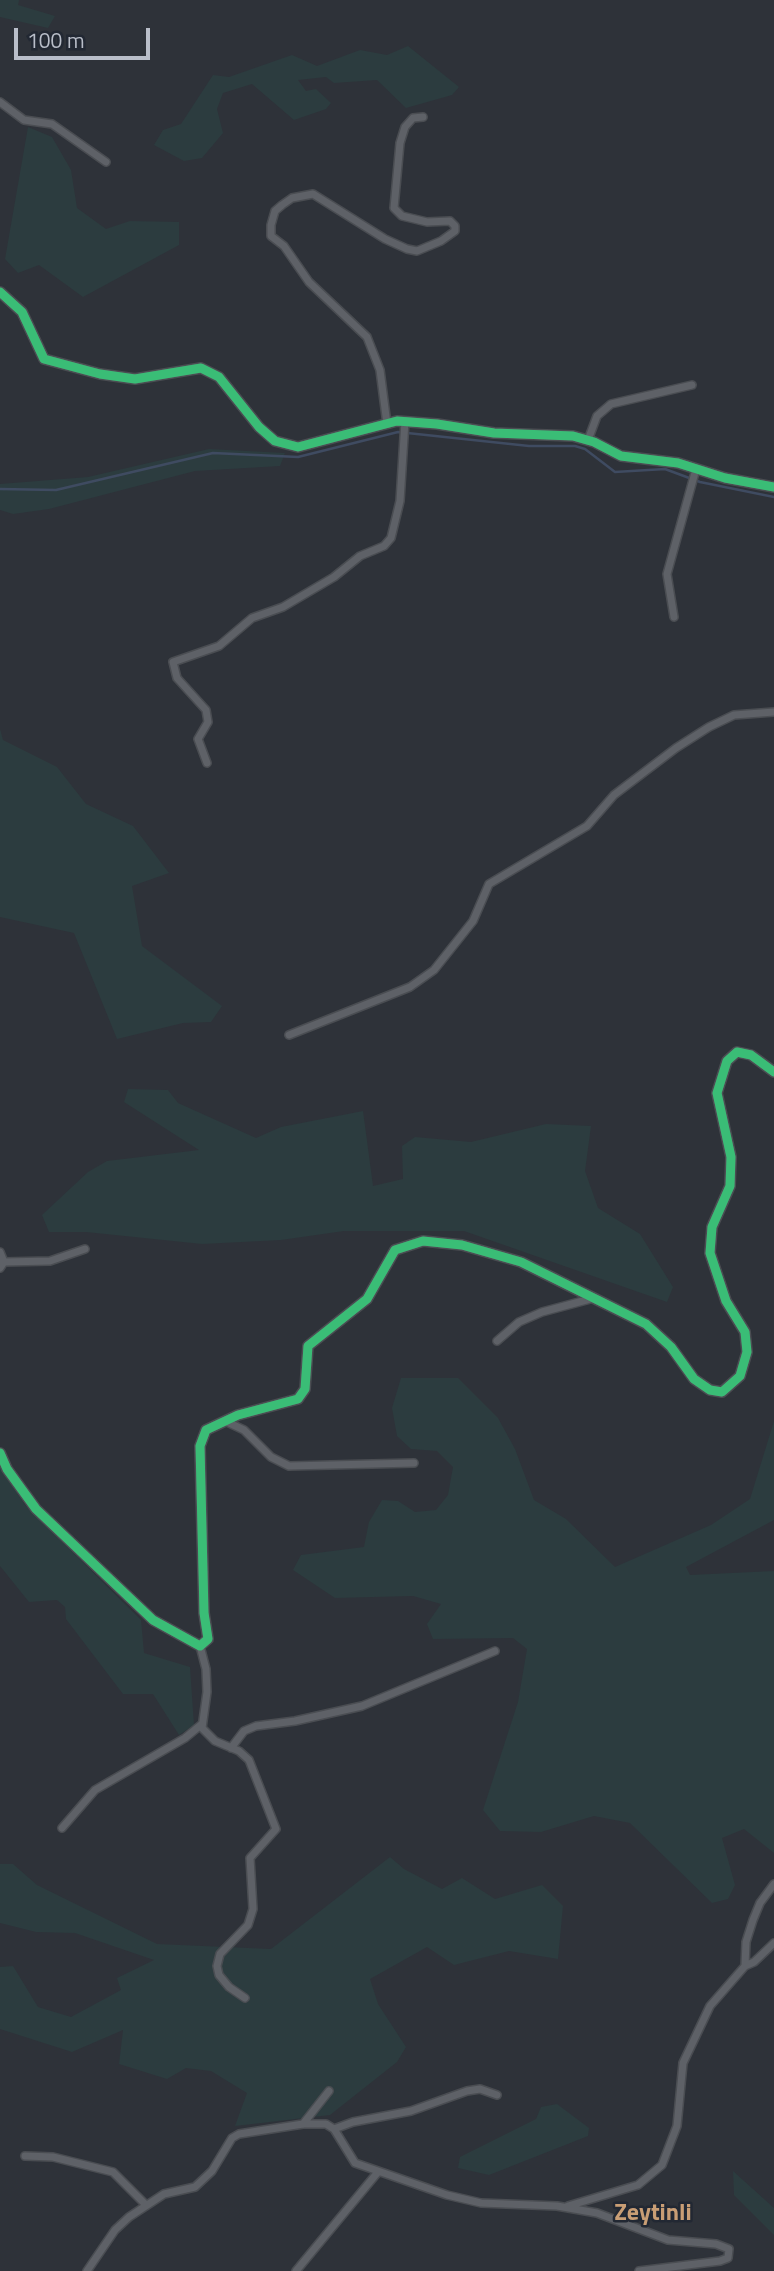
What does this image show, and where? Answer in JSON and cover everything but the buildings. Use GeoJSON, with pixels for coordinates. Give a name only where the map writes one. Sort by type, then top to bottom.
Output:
{"type":"FeatureCollection","features":[{"type":"Feature","properties":{"kind":"street"},"geometry":{"type":"LineString","coordinates":[[0,102],[24,120],[52,124],[106,162]]}},
{"type":"Feature","properties":{"kind":"street"},"geometry":{"type":"LineString","coordinates":[[387,424],[380,370],[367,337],[309,282],[284,246],[271,236],[271,225],[275,211],[282,205],[292,198],[313,194],[385,239],[407,249],[417,251],[441,241],[455,231],[455,226],[450,221],[427,222],[402,216],[394,208],[400,144],[405,127],[413,118],[423,117]]}},
{"type":"Feature","properties":{"kind":"street"},"geometry":{"type":"LineString","coordinates":[[0,292],[22,312],[44,359],[100,374],[135,379],[201,368],[219,377],[259,427],[275,441],[298,447],[405,421],[505,434],[573,436],[621,456],[678,463],[774,487]]}},
{"type":"Feature","properties":{"kind":"street"},"geometry":{"type":"LineString","coordinates":[[588,440],[597,416],[611,404],[692,385]]}},
{"type":"Feature","properties":{"kind":"street"},"geometry":{"type":"LineString","coordinates":[[207,763],[198,739],[208,722],[206,710],[177,678],[173,662],[219,646],[252,618],[293,601],[334,577],[360,556],[384,546],[391,538],[400,501],[405,421]]}},
{"type":"Feature","properties":{"kind":"street"},"geometry":{"type":"LineString","coordinates":[[674,617],[667,575],[696,469]]}},
{"type":"Feature","properties":{"kind":"street"},"geometry":{"type":"LineString","coordinates":[[289,1035],[373,1004],[410,987],[434,970],[473,920],[489,884],[587,826],[614,794],[709,727],[734,715],[774,712]]}},
{"type":"Feature","properties":{"kind":"street"},"geometry":{"type":"LineString","coordinates":[[200,1646],[208,1639],[204,1613],[200,1446],[206,1430],[225,1421],[298,1399],[305,1389],[308,1346],[367,1299],[395,1250],[423,1241],[462,1245],[521,1262],[646,1324],[671,1347],[694,1379],[710,1390],[722,1392],[740,1376],[747,1352],[745,1332],[726,1301],[710,1253],[712,1227],[730,1186],[731,1157],[717,1093],[727,1061],[737,1052],[751,1055],[774,1072]]}},
{"type":"Feature","properties":{"kind":"street"},"geometry":{"type":"LineString","coordinates":[[0,1252],[2,1265],[50,1261],[85,1250]]}},
{"type":"Feature","properties":{"kind":"street"},"geometry":{"type":"LineString","coordinates":[[497,1341],[519,1322],[542,1312],[595,1298]]}},
{"type":"Feature","properties":{"kind":"street"},"geometry":{"type":"LineString","coordinates":[[225,1421],[244,1430],[271,1457],[289,1466],[414,1463]]}},
{"type":"Feature","properties":{"kind":"street"},"geometry":{"type":"LineString","coordinates":[[0,1453],[7,1469],[36,1509],[153,1619],[200,1646],[206,1669],[207,1692],[202,1724],[206,1735],[249,1760],[276,1829],[250,1858],[253,1909],[248,1925],[220,1954],[217,1966],[219,1975],[229,1987],[244,1998]]}},
{"type":"Feature","properties":{"kind":"street"},"geometry":{"type":"LineString","coordinates":[[231,1748],[244,1731],[256,1726],[295,1721],[362,1706],[495,1651]]}},
{"type":"Feature","properties":{"kind":"street"},"geometry":{"type":"LineString","coordinates":[[62,1828],[95,1790],[185,1738],[202,1724]]}},
{"type":"Feature","properties":{"kind":"street"},"geometry":{"type":"LineString","coordinates":[[745,1966],[746,1942],[753,1920],[760,1903],[774,1884]]}},
{"type":"Feature","properties":{"kind":"street"},"geometry":{"type":"LineString","coordinates":[[564,2207],[638,2185],[662,2165],[677,2126],[683,2063],[710,2006],[745,1966],[754,1962],[774,1943]]}},
{"type":"Feature","properties":{"kind":"street"},"geometry":{"type":"LineString","coordinates":[[334,2129],[353,2122],[411,2111],[467,2091],[480,2089],[497,2095]]}},
{"type":"Feature","properties":{"kind":"street"},"geometry":{"type":"LineString","coordinates":[[303,2124],[329,2091]]}},
{"type":"Feature","properties":{"kind":"street"},"geometry":{"type":"LineString","coordinates":[[88,2271],[115,2230],[145,2204],[164,2194],[195,2187],[212,2171],[232,2138],[239,2134],[303,2124],[326,2124],[334,2129],[355,2164],[378,2172],[481,2203],[564,2207],[616,2219],[668,2240],[716,2244],[729,2249],[728,2258],[720,2261],[639,2271]]}},
{"type":"Feature","properties":{"kind":"street"},"geometry":{"type":"LineString","coordinates":[[25,2155],[53,2157],[113,2172],[145,2204]]}},
{"type":"Feature","properties":{"kind":"street"},"geometry":{"type":"LineString","coordinates":[[296,2271],[378,2172]]}},
{"type":"Feature","properties":{"kind":"shaded area"},"geometry":{"type":"Polygon","coordinates":[[[0,0],[19,0],[18,5],[55,16],[48,28],[0,17],[0,0]]]}},
{"type":"Feature","properties":{"kind":"shaded area"},"geometry":{"type":"Polygon","coordinates":[[[408,46],[459,87],[452,95],[406,108],[377,80],[334,83],[326,77],[298,80],[306,91],[316,89],[331,103],[326,109],[294,120],[252,84],[223,93],[217,109],[223,133],[202,158],[184,161],[154,145],[163,130],[181,124],[213,75],[229,77],[292,55],[317,66],[360,50],[387,55],[408,46]]]}},
{"type":"Feature","properties":{"kind":"shaded area"},"geometry":{"type":"Polygon","coordinates":[[[28,127],[52,137],[71,170],[77,208],[106,229],[130,221],[179,222],[179,245],[83,297],[39,265],[18,273],[5,259],[28,127]]]}},
{"type":"Feature","properties":{"kind":"shaded area"},"geometry":{"type":"Polygon","coordinates":[[[209,449],[285,453],[280,466],[195,471],[49,509],[13,514],[0,510],[0,484],[88,477],[209,449]]]}},
{"type":"Feature","properties":{"kind":"shaded area"},"geometry":{"type":"Polygon","coordinates":[[[0,729],[3,740],[57,767],[86,804],[133,826],[169,873],[132,886],[142,946],[222,1006],[211,1022],[183,1023],[117,1039],[74,933],[0,917],[0,729]]]}},
{"type":"Feature","properties":{"kind":"shaded area"},"geometry":{"type":"Polygon","coordinates":[[[128,1089],[168,1090],[178,1103],[256,1138],[281,1127],[363,1111],[373,1186],[403,1179],[402,1146],[415,1137],[471,1142],[546,1124],[591,1126],[585,1171],[598,1208],[640,1234],[673,1287],[667,1302],[464,1231],[344,1231],[281,1240],[202,1244],[86,1232],[49,1232],[42,1215],[88,1172],[107,1161],[199,1150],[124,1102],[128,1089]]]}},
{"type":"Feature","properties":{"kind":"shaded area"},"geometry":{"type":"Polygon","coordinates":[[[401,1378],[458,1378],[498,1418],[515,1449],[534,1500],[566,1519],[615,1567],[711,1525],[750,1499],[774,1421],[774,1520],[686,1567],[690,1575],[774,1571],[774,1853],[744,1829],[722,1838],[735,1885],[728,1899],[712,1903],[630,1823],[594,1816],[541,1832],[500,1831],[483,1810],[518,1702],[527,1649],[513,1638],[433,1639],[427,1624],[441,1604],[413,1596],[335,1598],[293,1570],[301,1555],[364,1547],[369,1522],[382,1500],[398,1501],[415,1512],[436,1510],[448,1495],[453,1467],[437,1451],[411,1449],[397,1436],[392,1408],[401,1378]]]}},
{"type":"Feature","properties":{"kind":"shaded area"},"geometry":{"type":"Polygon","coordinates":[[[0,1467],[25,1505],[141,1620],[144,1653],[190,1667],[194,1725],[179,1735],[153,1694],[123,1694],[66,1619],[65,1607],[57,1600],[29,1602],[0,1566],[0,1467]]]}},
{"type":"Feature","properties":{"kind":"shaded area"},"geometry":{"type":"Polygon","coordinates":[[[390,1857],[404,1869],[442,1889],[462,1878],[495,1899],[542,1885],[563,1906],[558,1959],[509,1951],[454,1965],[427,1947],[370,1979],[378,2004],[406,2047],[397,2062],[330,2115],[235,2126],[247,2093],[211,2071],[186,2068],[167,2079],[119,2064],[123,2030],[72,2052],[0,2029],[0,1967],[13,1966],[38,2007],[71,2017],[121,1990],[117,1978],[154,1960],[75,1933],[36,1932],[0,1923],[0,1864],[13,1864],[37,1885],[157,1944],[271,1949],[390,1857]]]}},
{"type":"Feature","properties":{"kind":"shaded area"},"geometry":{"type":"Polygon","coordinates":[[[557,2104],[589,2128],[588,2136],[489,2175],[458,2168],[460,2157],[536,2119],[541,2107],[557,2104]]]}},
{"type":"Feature","properties":{"kind":"shaded area"},"geometry":{"type":"Polygon","coordinates":[[[733,2171],[774,2208],[774,2235],[734,2195],[733,2171]]]}},
{"type":"Feature","properties":{"kind":"waterway"},"geometry":{"type":"LineString","coordinates":[[0,489],[56,490],[213,453],[298,457],[398,432],[529,446],[575,446],[585,449],[615,472],[665,469],[700,482],[774,497]]}},
{"type":"Feature","properties":{"kind":"cycle path"},"geometry":{"type":"LineString","coordinates":[[0,292],[22,312],[44,359],[100,374],[135,379],[201,368],[219,377],[259,427],[275,441],[298,447],[397,421],[437,424],[494,433],[573,436],[594,442],[621,456],[678,463],[725,478],[774,487]]}},
{"type":"Feature","properties":{"kind":"cycle path"},"geometry":{"type":"LineString","coordinates":[[0,1453],[7,1469],[36,1509],[153,1620],[200,1646],[208,1639],[204,1613],[200,1446],[206,1430],[238,1415],[298,1399],[305,1389],[308,1346],[367,1299],[395,1250],[423,1241],[462,1245],[521,1262],[646,1324],[671,1347],[694,1379],[710,1390],[722,1392],[740,1376],[747,1352],[745,1332],[726,1301],[710,1253],[712,1227],[730,1186],[731,1157],[717,1093],[727,1061],[737,1052],[751,1055],[774,1072]]}},
{"type":"Feature","properties":{"kind":"district","name":"Zeytinli"},"geometry":{"type":"Point","coordinates":[653,2214]}}]}
